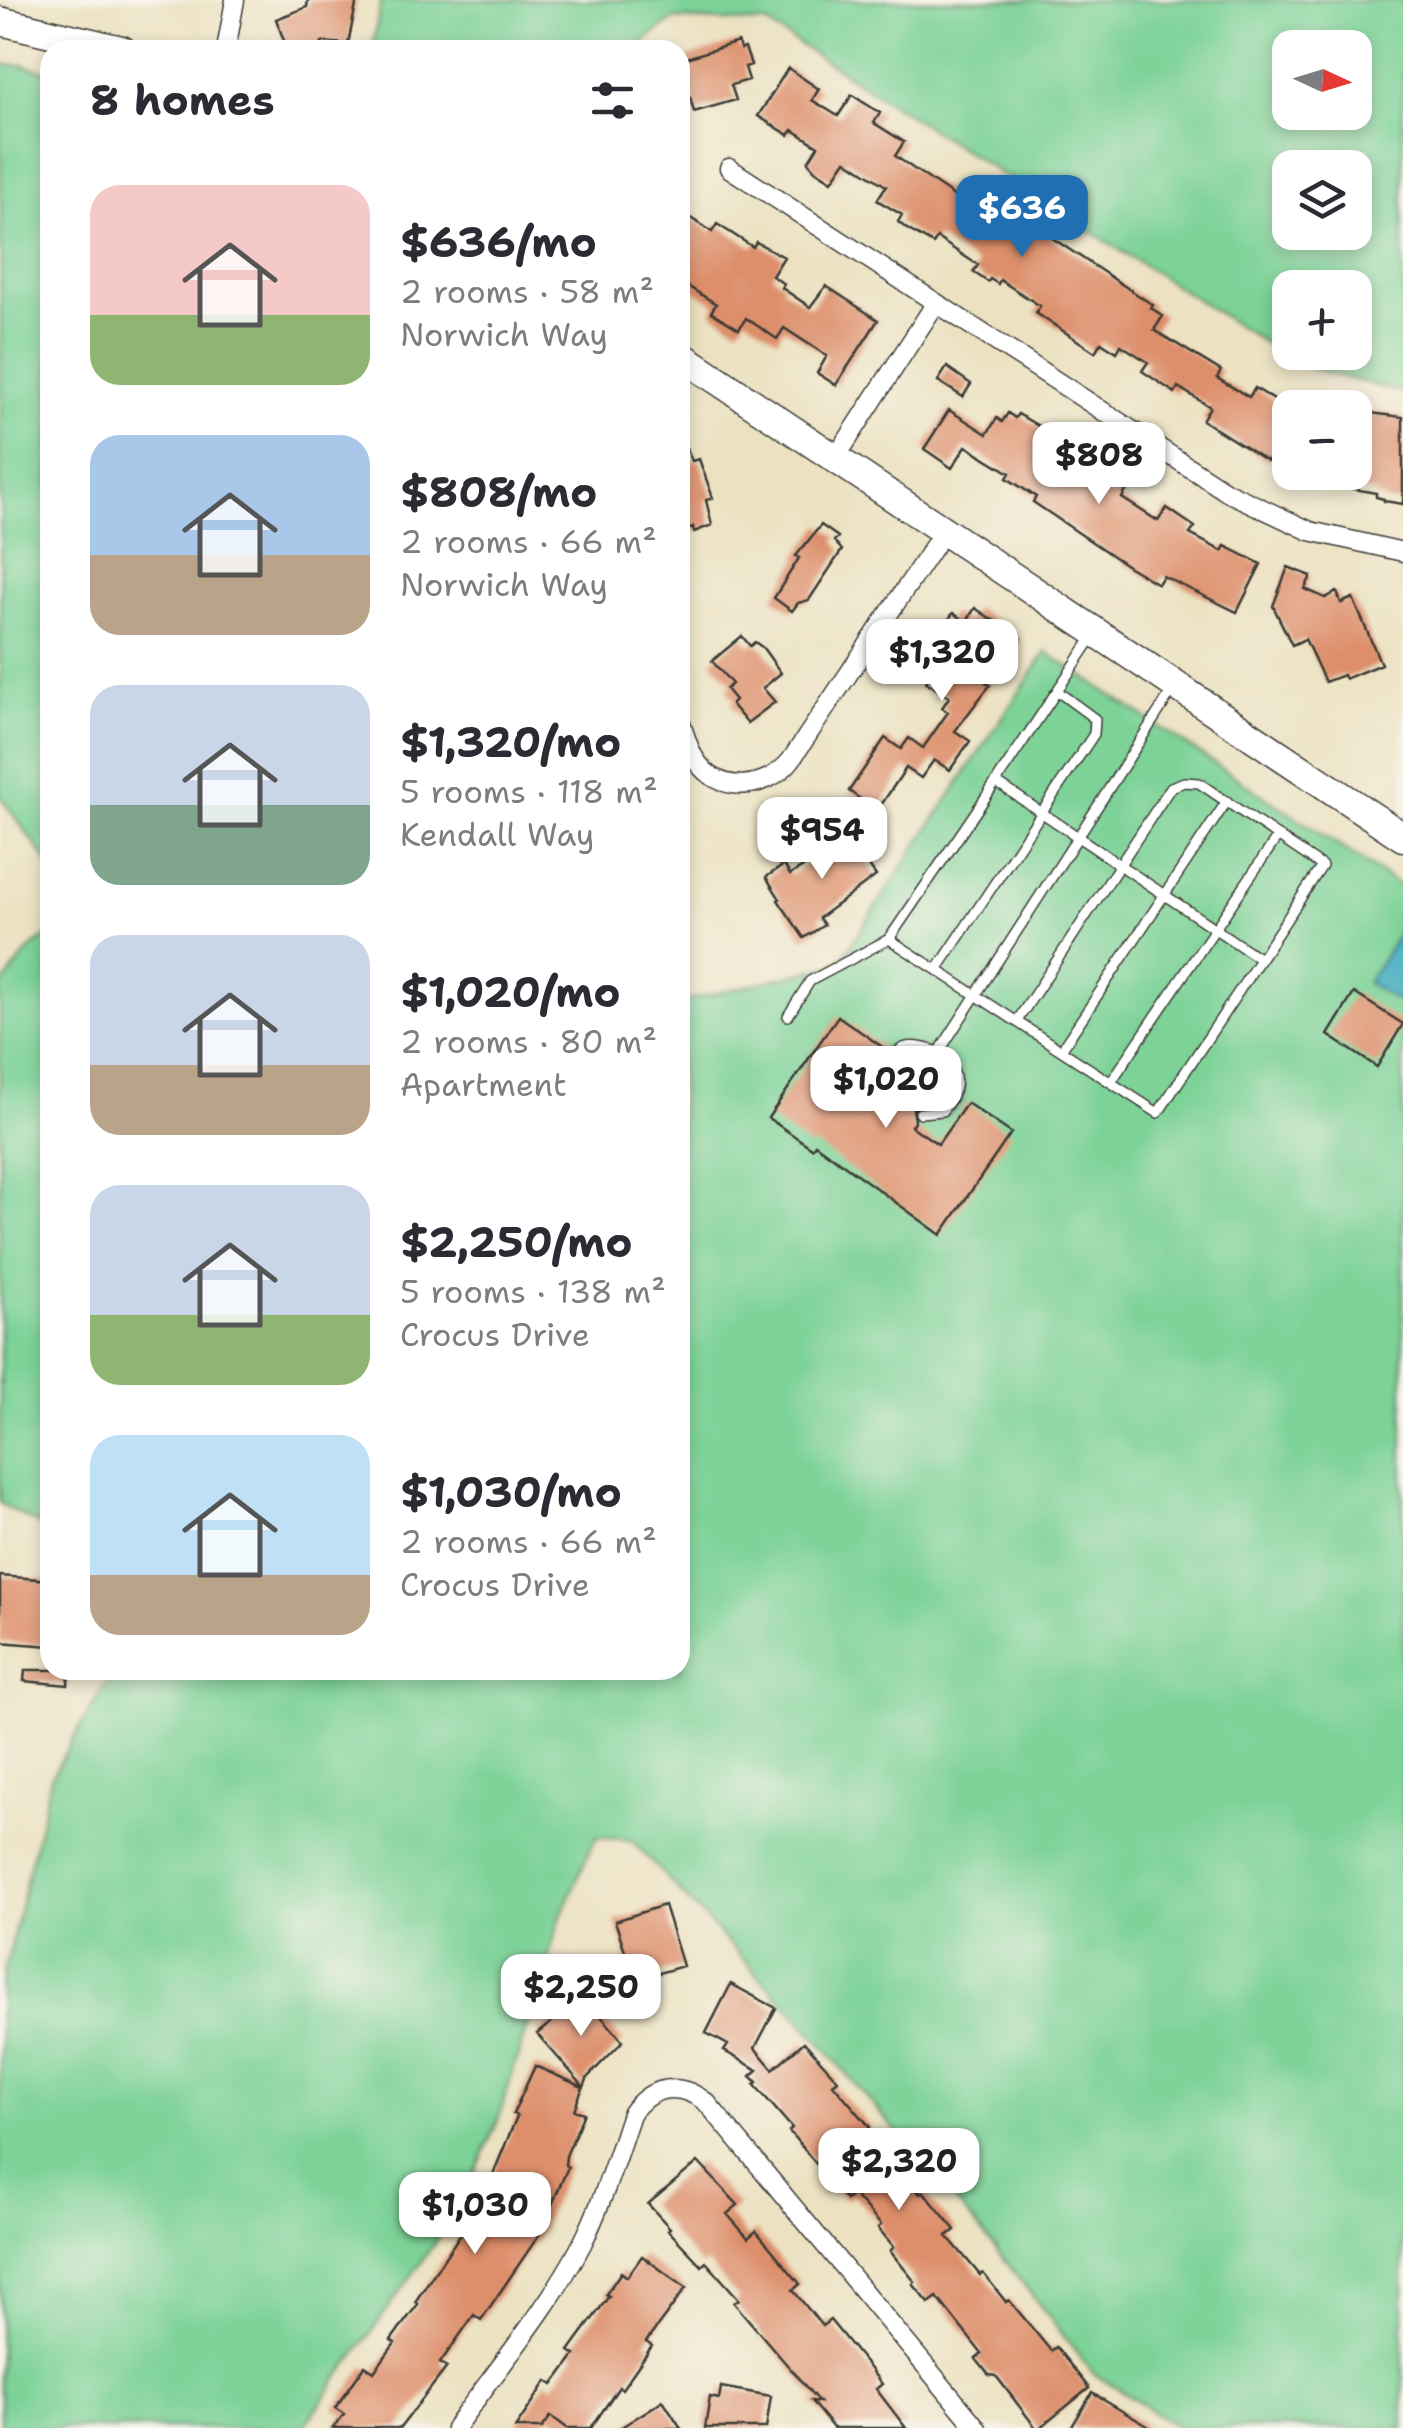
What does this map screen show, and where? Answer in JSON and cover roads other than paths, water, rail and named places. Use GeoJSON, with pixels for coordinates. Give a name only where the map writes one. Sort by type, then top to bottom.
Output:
{"type":"FeatureCollection","features":[{"type":"Feature","properties":{"kind":"street"},"geometry":{"type":"LineString","coordinates":[[228,40],[235,0]]}},
{"type":"Feature","properties":{"kind":"street"},"geometry":{"type":"LineString","coordinates":[[0,21],[80,40]]}},
{"type":"Feature","properties":{"kind":"street"},"geometry":{"type":"LineString","coordinates":[[729,168],[1240,500],[1310,531],[1353,544],[1403,552]]}},
{"type":"Feature","properties":{"kind":"street"},"geometry":{"type":"LineString","coordinates":[[835,459],[936,303]]}},
{"type":"Feature","properties":{"kind":"street"},"geometry":{"type":"LineString","coordinates":[[690,362],[1403,837]]}},
{"type":"Feature","properties":{"kind":"street"},"geometry":{"type":"LineString","coordinates":[[690,745],[706,772],[721,781],[754,785],[770,780],[791,760],[944,531]]}},
{"type":"Feature","properties":{"kind":"street"},"geometry":{"type":"LineString","coordinates":[[455,2428],[560,2281],[580,2246],[600,2205],[630,2114],[652,2092],[667,2088],[682,2089],[707,2103],[977,2428]]}},
{"type":"Feature","properties":{"kind":"lane"},"geometry":{"type":"LineString","coordinates":[[788,1016],[810,981],[890,939],[1096,632]]}},
{"type":"Feature","properties":{"kind":"lane"},"geometry":{"type":"LineString","coordinates":[[940,1052],[1176,686]]}},
{"type":"Feature","properties":{"kind":"lane"},"geometry":{"type":"LineString","coordinates":[[937,970],[1094,734],[1095,720],[1057,691]]}},
{"type":"Feature","properties":{"kind":"lane"},"geometry":{"type":"LineString","coordinates":[[996,782],[1260,959]]}},
{"type":"Feature","properties":{"kind":"lane"},"geometry":{"type":"LineString","coordinates":[[890,939],[1017,1022],[1158,1113],[1322,866],[1199,783],[1184,782],[1171,787],[1017,1022]]}},
{"type":"Feature","properties":{"kind":"lane"},"geometry":{"type":"LineString","coordinates":[[1061,1050],[1227,801]]}},
{"type":"Feature","properties":{"kind":"lane"},"geometry":{"type":"LineString","coordinates":[[1111,1082],[1278,836]]}},
{"type":"Feature","properties":{"kind":"lane"},"geometry":{"type":"LineString","coordinates":[[892,1096],[884,1076],[889,1058],[900,1048],[917,1045],[940,1052],[955,1066],[957,1082],[952,1098],[942,1110],[920,1113]]}},
{"type":"Feature","properties":{"kind":"water"},"geometry":{"type":"Polygon","coordinates":[[[1403,927],[1403,1004],[1367,983],[1403,927]]]}}]}
